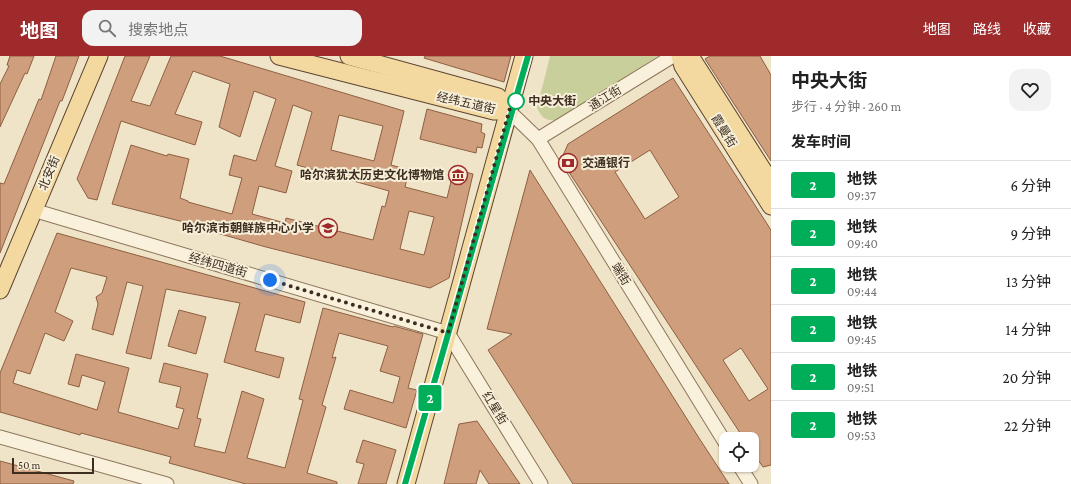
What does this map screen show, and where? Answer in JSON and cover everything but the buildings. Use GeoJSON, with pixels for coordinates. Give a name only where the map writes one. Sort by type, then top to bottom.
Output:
{"type":"FeatureCollection","features":[{"type":"Feature","properties":{"kind":"main road","name":"北安街"},"geometry":{"type":"LineString","coordinates":[[0,290],[99,56]]}},
{"type":"Feature","properties":{"kind":"main road","name":"经纬五道街"},"geometry":{"type":"LineString","coordinates":[[279,56],[494,111],[509,111]]}},
{"type":"Feature","properties":{"kind":"main road","name":"经纬五道街"},"geometry":{"type":"LineString","coordinates":[[349,56],[498,97],[509,111]]}},
{"type":"Feature","properties":{"kind":"main road"},"geometry":{"type":"LineString","coordinates":[[406,484],[524,56]]}},
{"type":"Feature","properties":{"kind":"main road","name":"霞曼街"},"geometry":{"type":"LineString","coordinates":[[680,56],[682,66],[771,206]]}},
{"type":"Feature","properties":{"kind":"main road","name":"霞曼街"},"geometry":{"type":"LineString","coordinates":[[690,56],[771,183]]}},
{"type":"Feature","properties":{"kind":"street","name":"通江街"},"geometry":{"type":"LineString","coordinates":[[538,139],[673,56]]}},
{"type":"Feature","properties":{"kind":"street","name":"端街"},"geometry":{"type":"LineString","coordinates":[[509,111],[538,139],[719,433]]}},
{"type":"Feature","properties":{"kind":"street","name":"经纬四道街"},"geometry":{"type":"LineString","coordinates":[[33,210],[448,333]]}},
{"type":"Feature","properties":{"kind":"street","name":"红星街"},"geometry":{"type":"LineString","coordinates":[[448,333],[541,484]]}},
{"type":"Feature","properties":{"kind":"street"},"geometry":{"type":"LineString","coordinates":[[0,437],[167,484]]}},
{"type":"Feature","properties":{"kind":"street"},"geometry":{"type":"LineString","coordinates":[[743,472],[751,484]]}},
{"type":"Feature","properties":{"kind":"green space"},"geometry":{"type":"Polygon","coordinates":[[[550,56],[658,56],[558,120],[547,120],[541,115],[537,108],[550,56]]]}},
{"type":"Feature","properties":{"kind":"metro line","name":"2"},"geometry":{"type":"LineString","coordinates":[[405,484],[528,56]]}},
{"type":"Feature","properties":{"kind":"place","name":"中央大街"},"geometry":{"type":"Point","coordinates":[516,101]}},
{"type":"Feature","properties":{"kind":"place","name":"交通银行"},"geometry":{"type":"Point","coordinates":[568,163]}},
{"type":"Feature","properties":{"kind":"place","name":"哈尔滨犹太历史文化博物馆"},"geometry":{"type":"Point","coordinates":[458,175]}},
{"type":"Feature","properties":{"kind":"place","name":"哈尔滨市朝鲜族中心小学"},"geometry":{"type":"Point","coordinates":[328,228]}},
{"type":"Feature","properties":{"kind":"route"},"geometry":{"type":"LineString","coordinates":[[270,280],[448,333],[513,97],[516,101]]}}]}
